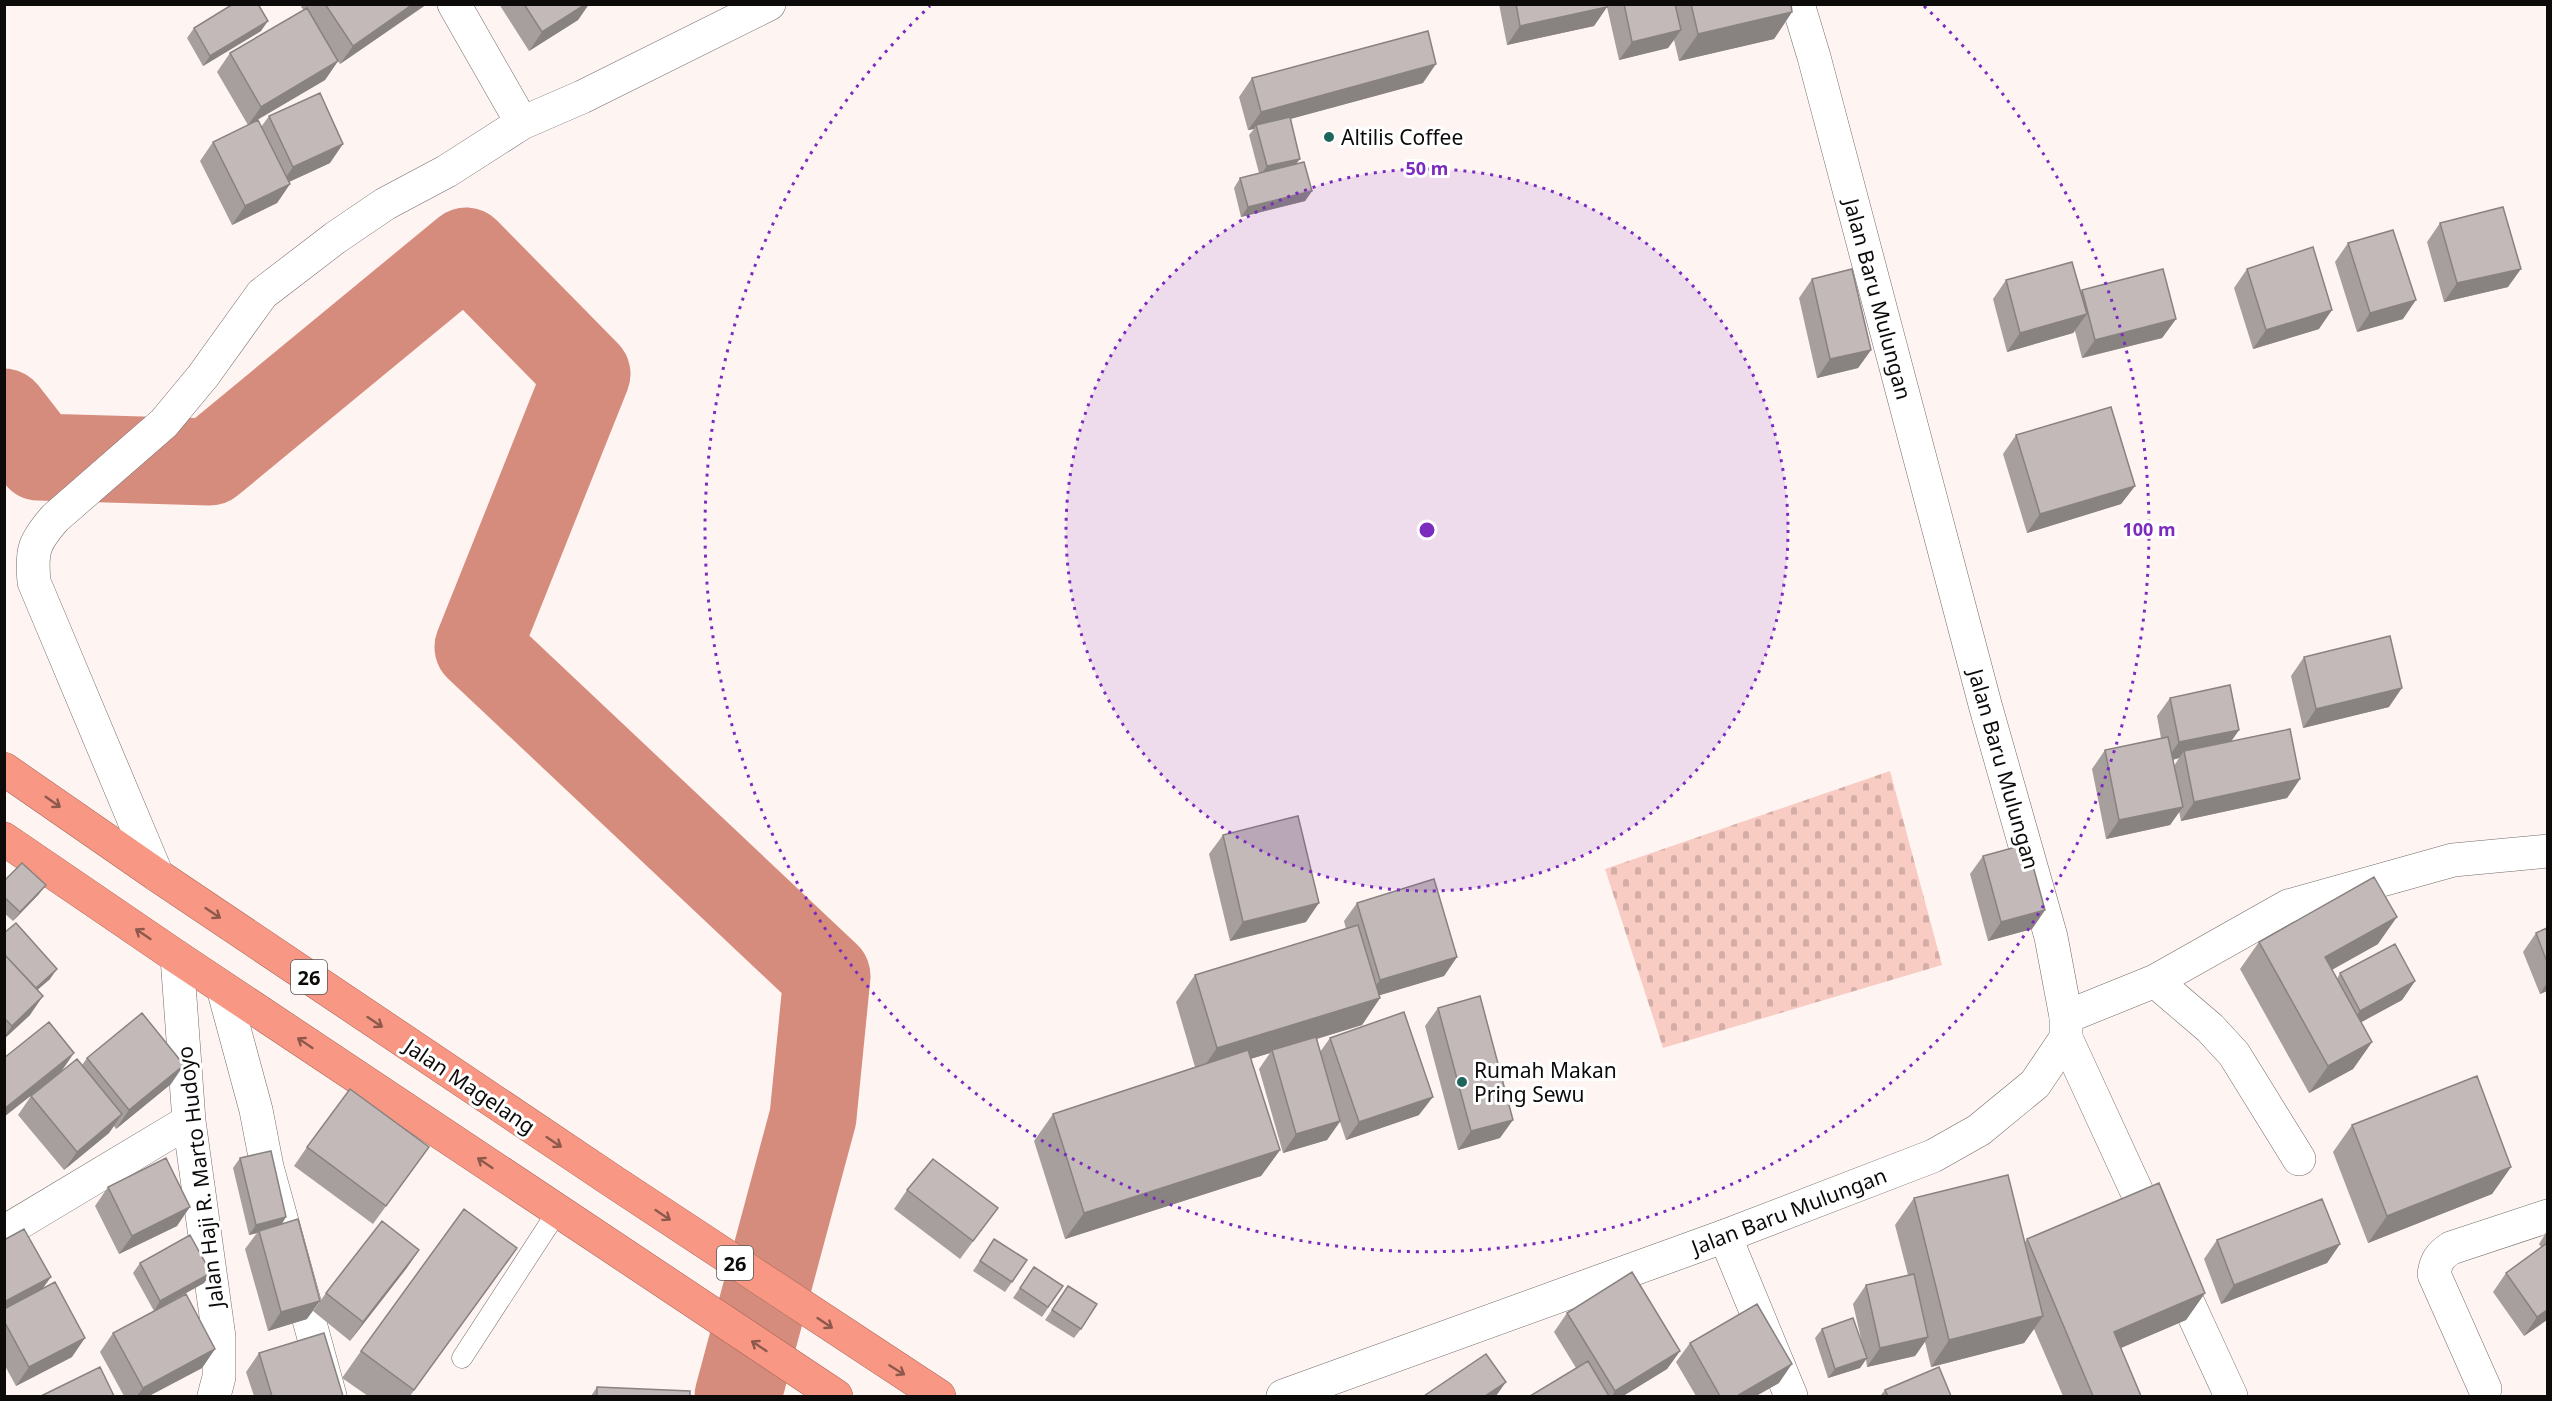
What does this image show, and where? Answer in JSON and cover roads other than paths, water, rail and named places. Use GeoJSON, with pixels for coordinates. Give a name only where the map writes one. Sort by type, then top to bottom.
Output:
{"type":"FeatureCollection","features":[{"type":"Feature","properties":{"kind":"highway","name":"Jalan Magelang"},"geometry":{"type":"LineString","coordinates":[[4,769],[157,875],[614,1182],[855,1343],[939,1396]]}},
{"type":"Feature","properties":{"kind":"highway","name":"26"},"geometry":{"type":"LineString","coordinates":[[4,839],[557,1212],[831,1393]]}},
{"type":"Feature","properties":{"kind":"street"},"geometry":{"type":"LineString","coordinates":[[454,4],[522,123]]}},
{"type":"Feature","properties":{"kind":"street"},"geometry":{"type":"LineString","coordinates":[[157,875],[34,582],[35,545],[55,518],[164,423],[203,376],[262,294],[335,238],[385,204],[447,171],[522,123],[582,97],[769,4]]}},
{"type":"Feature","properties":{"kind":"street","name":"Jalan Baru Mulungan"},"geometry":{"type":"LineString","coordinates":[[1283,1396],[1725,1236],[1933,1156],[1979,1130],[2035,1084],[2066,1027],[2051,937],[1986,708],[1818,68],[1798,4]]}},
{"type":"Feature","properties":{"kind":"street"},"geometry":{"type":"LineString","coordinates":[[2231,1396],[2066,1027],[2155,981],[2288,906],[2453,860],[2547,851]]}},
{"type":"Feature","properties":{"kind":"street","name":"Jalan Haji R. Marto Hudoyo"},"geometry":{"type":"LineString","coordinates":[[177,957],[189,1121],[219,1337],[219,1377],[214,1396]]}},
{"type":"Feature","properties":{"kind":"street"},"geometry":{"type":"LineString","coordinates":[[2155,981],[2210,1028],[2234,1054],[2299,1159]]}},
{"type":"Feature","properties":{"kind":"street"},"geometry":{"type":"LineString","coordinates":[[223,988],[256,1110],[267,1167],[330,1396]]}},
{"type":"Feature","properties":{"kind":"street"},"geometry":{"type":"LineString","coordinates":[[4,1232],[189,1121]]}},
{"type":"Feature","properties":{"kind":"street"},"geometry":{"type":"LineString","coordinates":[[2485,1389],[2434,1274],[2436,1263],[2442,1254],[2451,1248],[2547,1216]]}},
{"type":"Feature","properties":{"kind":"street"},"geometry":{"type":"LineString","coordinates":[[1725,1236],[1791,1396]]}},
{"type":"Feature","properties":{"kind":"lane"},"geometry":{"type":"LineString","coordinates":[[462,1358],[557,1212]]}},
{"type":"Feature","properties":{"kind":"waterway"},"geometry":{"type":"LineString","coordinates":[[4,412],[39,457],[210,462],[466,251],[587,374],[478,647],[827,976],[813,1117],[738,1396]]}},
{"type":"Feature","properties":{"kind":"place","name":"Altilis Coffee"},"geometry":{"type":"Point","coordinates":[1329,137]}},
{"type":"Feature","properties":{"kind":"place","name":"Rumah Makan Pring Sewu"},"geometry":{"type":"Point","coordinates":[1462,1082]}}]}
